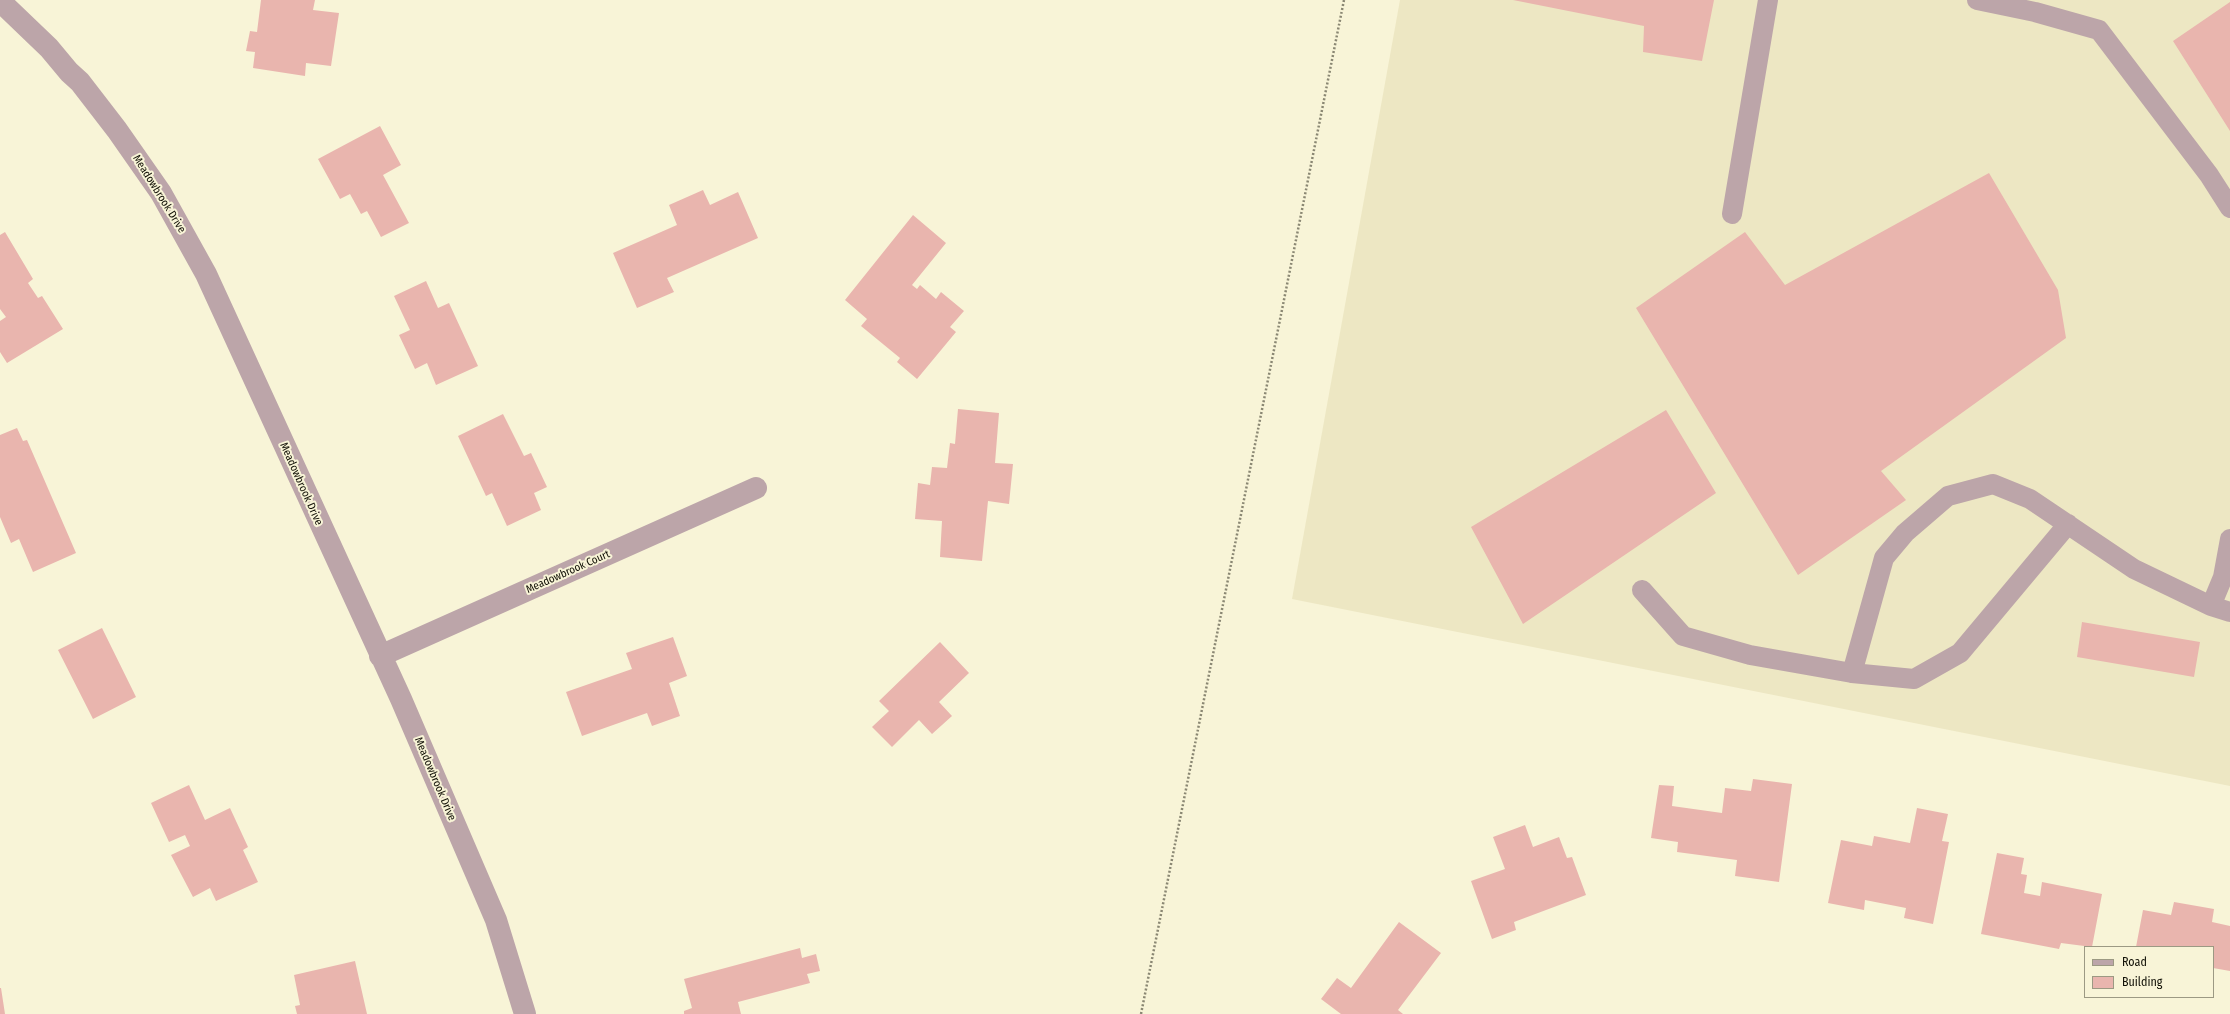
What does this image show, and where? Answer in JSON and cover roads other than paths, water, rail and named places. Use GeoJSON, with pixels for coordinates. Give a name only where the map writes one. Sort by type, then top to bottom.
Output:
{"type":"FeatureCollection","features":[{"type":"Feature","properties":{"kind":"street","name":"Meadowbrook Drive"},"geometry":{"type":"LineString","coordinates":[[0,1],[49,48],[69,72],[80,82],[136,155],[177,219],[209,281],[400,699],[496,920],[525,1014]]}},
{"type":"Feature","properties":{"kind":"street","name":"Meadowbrook Court"},"geometry":{"type":"LineString","coordinates":[[380,656],[756,488]]}},
{"type":"Feature","properties":{"kind":"lane"},"geometry":{"type":"LineString","coordinates":[[1732,214],[1768,0]]}},
{"type":"Feature","properties":{"kind":"lane"},"geometry":{"type":"LineString","coordinates":[[1977,0],[2035,12],[2099,30],[2208,175],[2230,208]]}},
{"type":"Feature","properties":{"kind":"lane"},"geometry":{"type":"LineString","coordinates":[[1852,673],[1884,558],[1905,533],[1948,496],[1993,484],[2030,499],[2134,569],[2211,606],[2230,612]]}},
{"type":"Feature","properties":{"kind":"lane"},"geometry":{"type":"LineString","coordinates":[[1642,590],[1683,636],[1750,655],[1852,673],[1914,679],[1960,653],[2068,524]]}},
{"type":"Feature","properties":{"kind":"lane"},"geometry":{"type":"LineString","coordinates":[[2211,606],[2223,577],[2230,539]]}}]}
